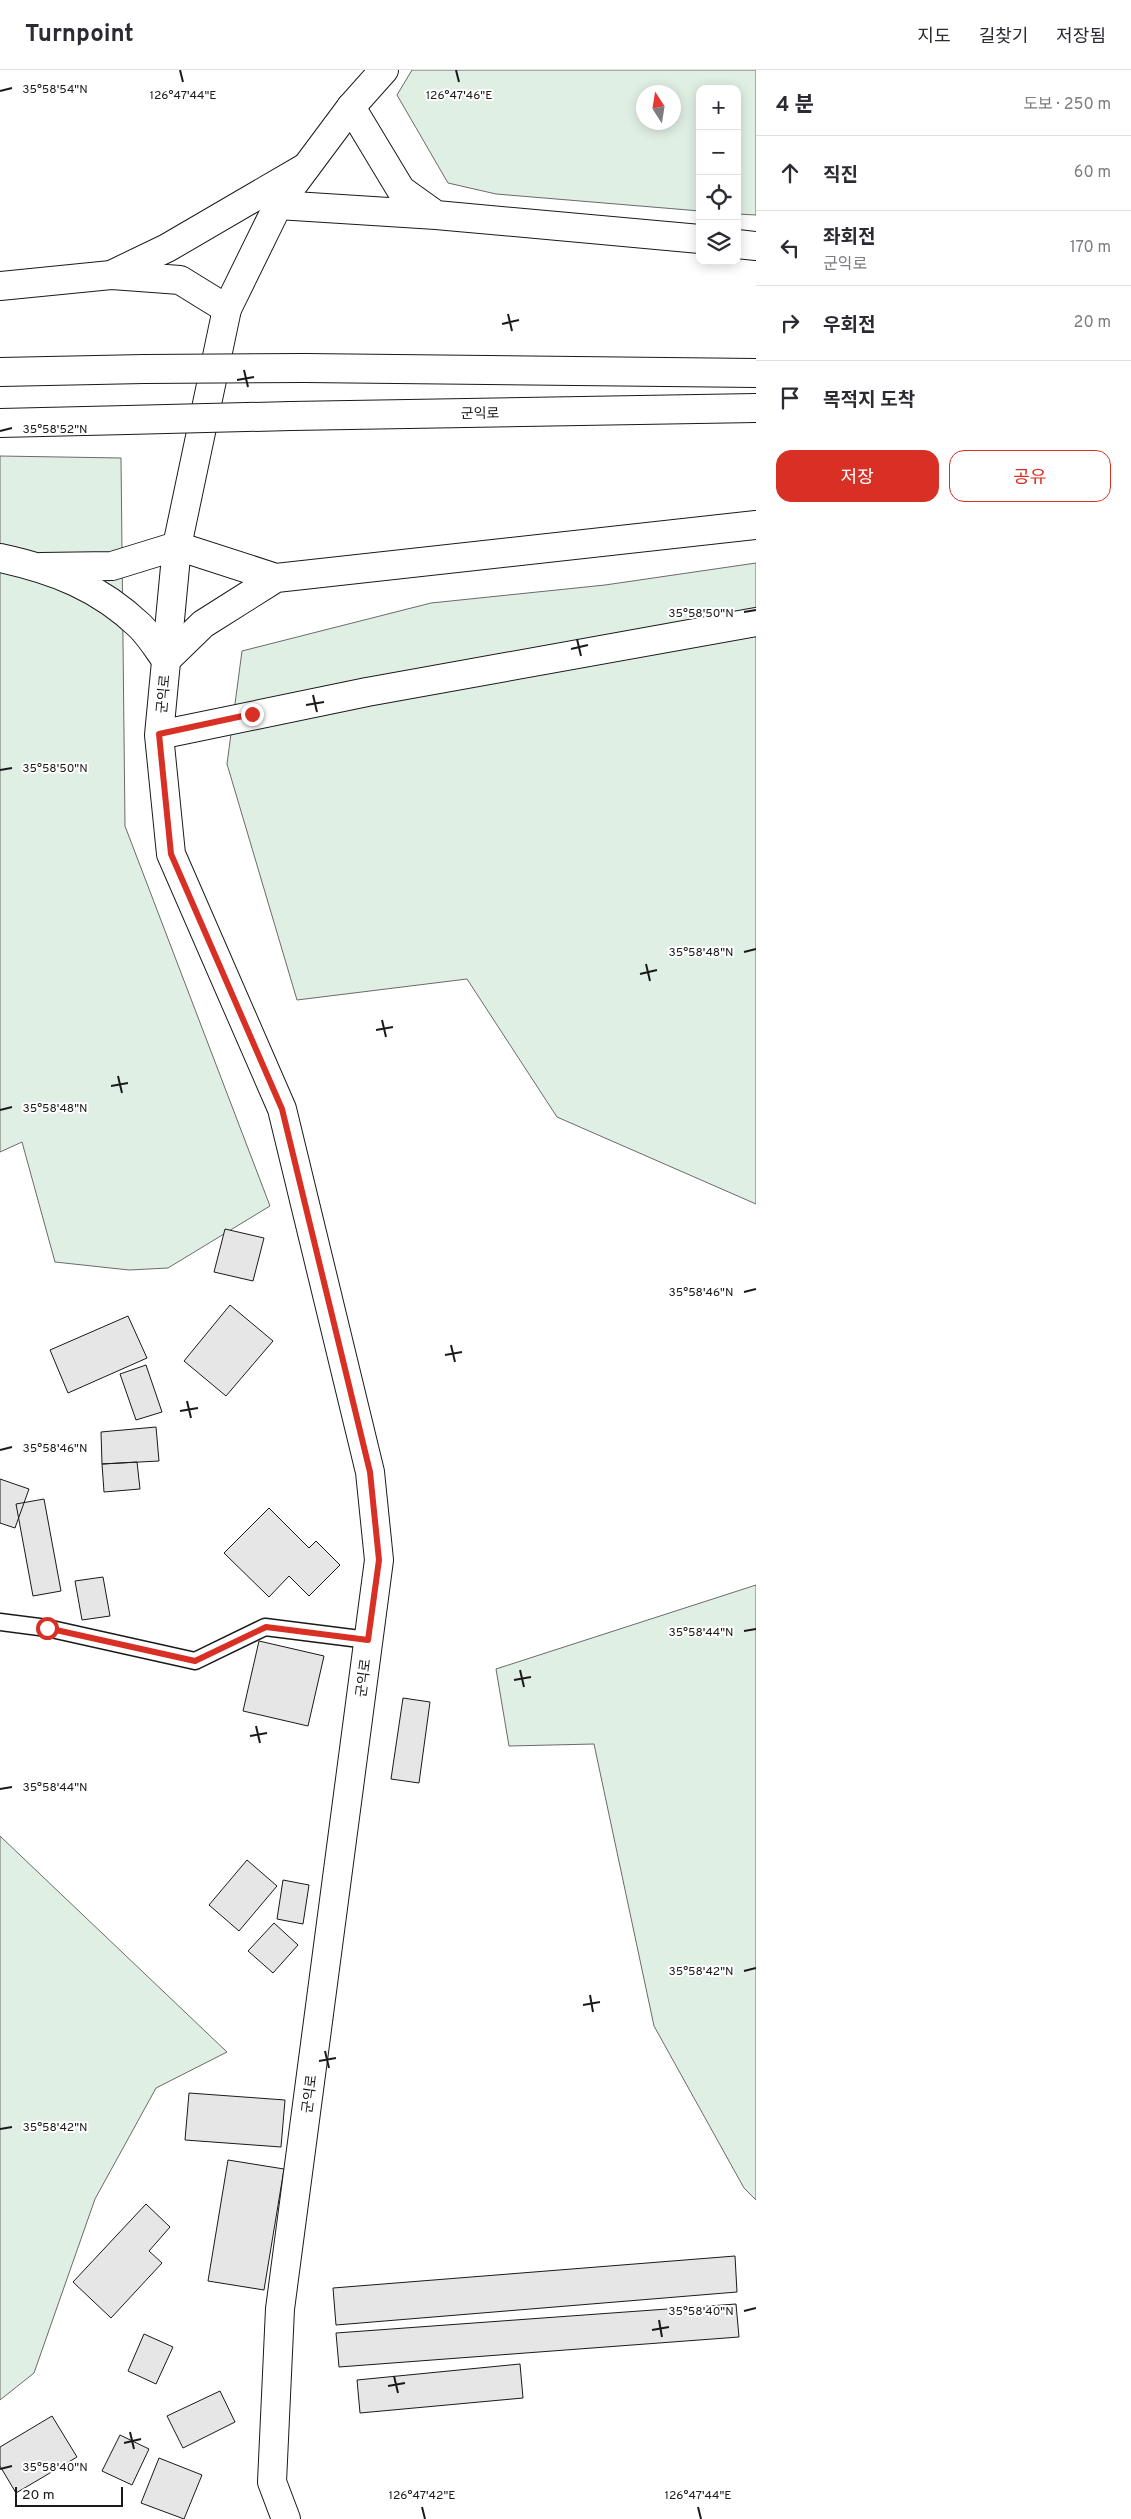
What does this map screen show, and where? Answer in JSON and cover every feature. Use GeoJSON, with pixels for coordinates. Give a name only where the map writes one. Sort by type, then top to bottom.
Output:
{"type":"FeatureCollection","features":[{"type":"Feature","properties":{"kind":"main road","name":"군익로"},"geometry":{"type":"LineString","coordinates":[[286,2519],[272,2482],[280,2309],[379,1560],[370,1472],[282,1109],[171,854],[159,734],[177,546],[227,309],[278,205],[351,107],[384,70]]}},
{"type":"Feature","properties":{"kind":"main road"},"geometry":{"type":"LineString","coordinates":[[351,107],[402,190],[436,215]]}},
{"type":"Feature","properties":{"kind":"main road"},"geometry":{"type":"LineString","coordinates":[[111,275],[167,248],[306,167]]}},
{"type":"Feature","properties":{"kind":"main road"},"geometry":{"type":"LineString","coordinates":[[278,205],[436,215],[696,238]]}},
{"type":"Feature","properties":{"kind":"main road"},"geometry":{"type":"LineString","coordinates":[[741,244],[756,246]]}},
{"type":"Feature","properties":{"kind":"main road"},"geometry":{"type":"LineString","coordinates":[[0,286],[111,275],[180,280],[227,309]]}},
{"type":"Feature","properties":{"kind":"main road"},"geometry":{"type":"LineString","coordinates":[[0,372],[304,368],[756,373]]}},
{"type":"Feature","properties":{"kind":"main road","name":"군익로"},"geometry":{"type":"LineString","coordinates":[[0,422],[756,408]]}},
{"type":"Feature","properties":{"kind":"main road"},"geometry":{"type":"LineString","coordinates":[[41,567],[112,566],[177,546],[276,578],[756,525]]}},
{"type":"Feature","properties":{"kind":"main road"},"geometry":{"type":"LineString","coordinates":[[0,558],[41,567],[104,595],[142,628],[166,660],[204,624],[276,578]]}},
{"type":"Feature","properties":{"kind":"main road"},"geometry":{"type":"LineString","coordinates":[[159,734],[357,694],[756,622]]}},
{"type":"Feature","properties":{"kind":"lane"},"geometry":{"type":"LineString","coordinates":[[0,1622],[47,1628],[195,1661],[266,1627],[368,1640]]}},
{"type":"Feature","properties":{"kind":"green space"},"geometry":{"type":"Polygon","coordinates":[[[412,70],[756,70],[756,215],[741,214],[741,85],[696,85],[696,211],[496,194],[448,183],[397,95],[412,70]]]}},
{"type":"Feature","properties":{"kind":"green space"},"geometry":{"type":"Polygon","coordinates":[[[0,456],[121,458],[125,826],[270,1206],[168,1268],[129,1270],[55,1262],[22,1142],[0,1152],[0,456]]]}},
{"type":"Feature","properties":{"kind":"green space"},"geometry":{"type":"Polygon","coordinates":[[[756,563],[756,1204],[557,1117],[467,979],[297,1000],[227,764],[242,651],[431,603],[605,585],[756,563]]]}},
{"type":"Feature","properties":{"kind":"green space"},"geometry":{"type":"Polygon","coordinates":[[[756,1585],[756,2200],[744,2188],[654,2026],[594,1744],[509,1746],[496,1669],[756,1585]]]}},
{"type":"Feature","properties":{"kind":"green space"},"geometry":{"type":"Polygon","coordinates":[[[0,1836],[227,2052],[156,2088],[95,2199],[34,2373],[0,2400],[0,1836]]]}},
{"type":"Feature","properties":{"kind":"building"},"geometry":{"type":"Polygon","coordinates":[[[225,1229],[264,1238],[253,1281],[214,1272],[225,1229]]]}},
{"type":"Feature","properties":{"kind":"building"},"geometry":{"type":"Polygon","coordinates":[[[230,1305],[273,1341],[226,1396],[184,1361],[230,1305]]]}},
{"type":"Feature","properties":{"kind":"building"},"geometry":{"type":"Polygon","coordinates":[[[128,1316],[147,1358],[68,1393],[50,1350],[128,1316]]]}},
{"type":"Feature","properties":{"kind":"building"},"geometry":{"type":"Polygon","coordinates":[[[146,1365],[162,1412],[136,1420],[120,1374],[146,1365]]]}},
{"type":"Feature","properties":{"kind":"building"},"geometry":{"type":"Polygon","coordinates":[[[156,1427],[159,1461],[102,1464],[101,1432],[156,1427]]]}},
{"type":"Feature","properties":{"kind":"building"},"geometry":{"type":"Polygon","coordinates":[[[137,1462],[140,1489],[104,1492],[102,1464],[137,1462]]]}},
{"type":"Feature","properties":{"kind":"building"},"geometry":{"type":"Polygon","coordinates":[[[0,1479],[29,1489],[15,1528],[0,1523],[0,1479]]]}},
{"type":"Feature","properties":{"kind":"building"},"geometry":{"type":"Polygon","coordinates":[[[44,1499],[61,1591],[33,1596],[16,1504],[44,1499]]]}},
{"type":"Feature","properties":{"kind":"building"},"geometry":{"type":"Polygon","coordinates":[[[269,1508],[309,1548],[316,1541],[340,1565],[309,1596],[289,1576],[269,1597],[224,1553],[269,1508]]]}},
{"type":"Feature","properties":{"kind":"building"},"geometry":{"type":"Polygon","coordinates":[[[103,1577],[110,1616],[82,1620],[75,1581],[103,1577]]]}},
{"type":"Feature","properties":{"kind":"building"},"geometry":{"type":"Polygon","coordinates":[[[259,1641],[324,1656],[308,1726],[243,1711],[259,1641]]]}},
{"type":"Feature","properties":{"kind":"building"},"geometry":{"type":"Polygon","coordinates":[[[403,1698],[430,1702],[419,1783],[391,1779],[403,1698]]]}},
{"type":"Feature","properties":{"kind":"building"},"geometry":{"type":"Polygon","coordinates":[[[247,1860],[277,1886],[239,1931],[209,1905],[247,1860]]]}},
{"type":"Feature","properties":{"kind":"building"},"geometry":{"type":"Polygon","coordinates":[[[283,1880],[309,1885],[303,1924],[277,1919],[283,1880]]]}},
{"type":"Feature","properties":{"kind":"building"},"geometry":{"type":"Polygon","coordinates":[[[274,1923],[298,1945],[273,1973],[248,1951],[274,1923]]]}},
{"type":"Feature","properties":{"kind":"building"},"geometry":{"type":"Polygon","coordinates":[[[189,2093],[285,2100],[281,2147],[185,2140],[189,2093]]]}},
{"type":"Feature","properties":{"kind":"building"},"geometry":{"type":"Polygon","coordinates":[[[228,2160],[284,2169],[264,2290],[208,2281],[228,2160]]]}},
{"type":"Feature","properties":{"kind":"building"},"geometry":{"type":"Polygon","coordinates":[[[146,2204],[170,2227],[149,2251],[162,2263],[111,2318],[73,2282],[146,2204]]]}},
{"type":"Feature","properties":{"kind":"building"},"geometry":{"type":"Polygon","coordinates":[[[735,2256],[737,2292],[336,2325],[333,2288],[735,2256]]]}},
{"type":"Feature","properties":{"kind":"building"},"geometry":{"type":"Polygon","coordinates":[[[736,2304],[739,2337],[339,2367],[336,2333],[736,2304]]]}},
{"type":"Feature","properties":{"kind":"building"},"geometry":{"type":"Polygon","coordinates":[[[144,2334],[173,2347],[156,2384],[128,2371],[144,2334]]]}},
{"type":"Feature","properties":{"kind":"building"},"geometry":{"type":"Polygon","coordinates":[[[520,2364],[523,2398],[360,2413],[357,2380],[520,2364]]]}},
{"type":"Feature","properties":{"kind":"building"},"geometry":{"type":"Polygon","coordinates":[[[220,2391],[235,2422],[183,2448],[167,2416],[220,2391]]]}},
{"type":"Feature","properties":{"kind":"building"},"geometry":{"type":"Polygon","coordinates":[[[52,2416],[77,2457],[16,2493],[0,2466],[0,2447],[52,2416]]]}},
{"type":"Feature","properties":{"kind":"building"},"geometry":{"type":"Polygon","coordinates":[[[120,2435],[149,2449],[132,2485],[102,2471],[120,2435]]]}},
{"type":"Feature","properties":{"kind":"building"},"geometry":{"type":"Polygon","coordinates":[[[159,2458],[202,2475],[184,2519],[141,2503],[159,2458]]]}},
{"type":"Feature","properties":{"kind":"route"},"geometry":{"type":"LineString","coordinates":[[47,1628],[195,1661],[266,1627],[368,1640],[379,1560],[370,1472],[282,1109],[171,854],[159,734],[252,714]]}}]}
